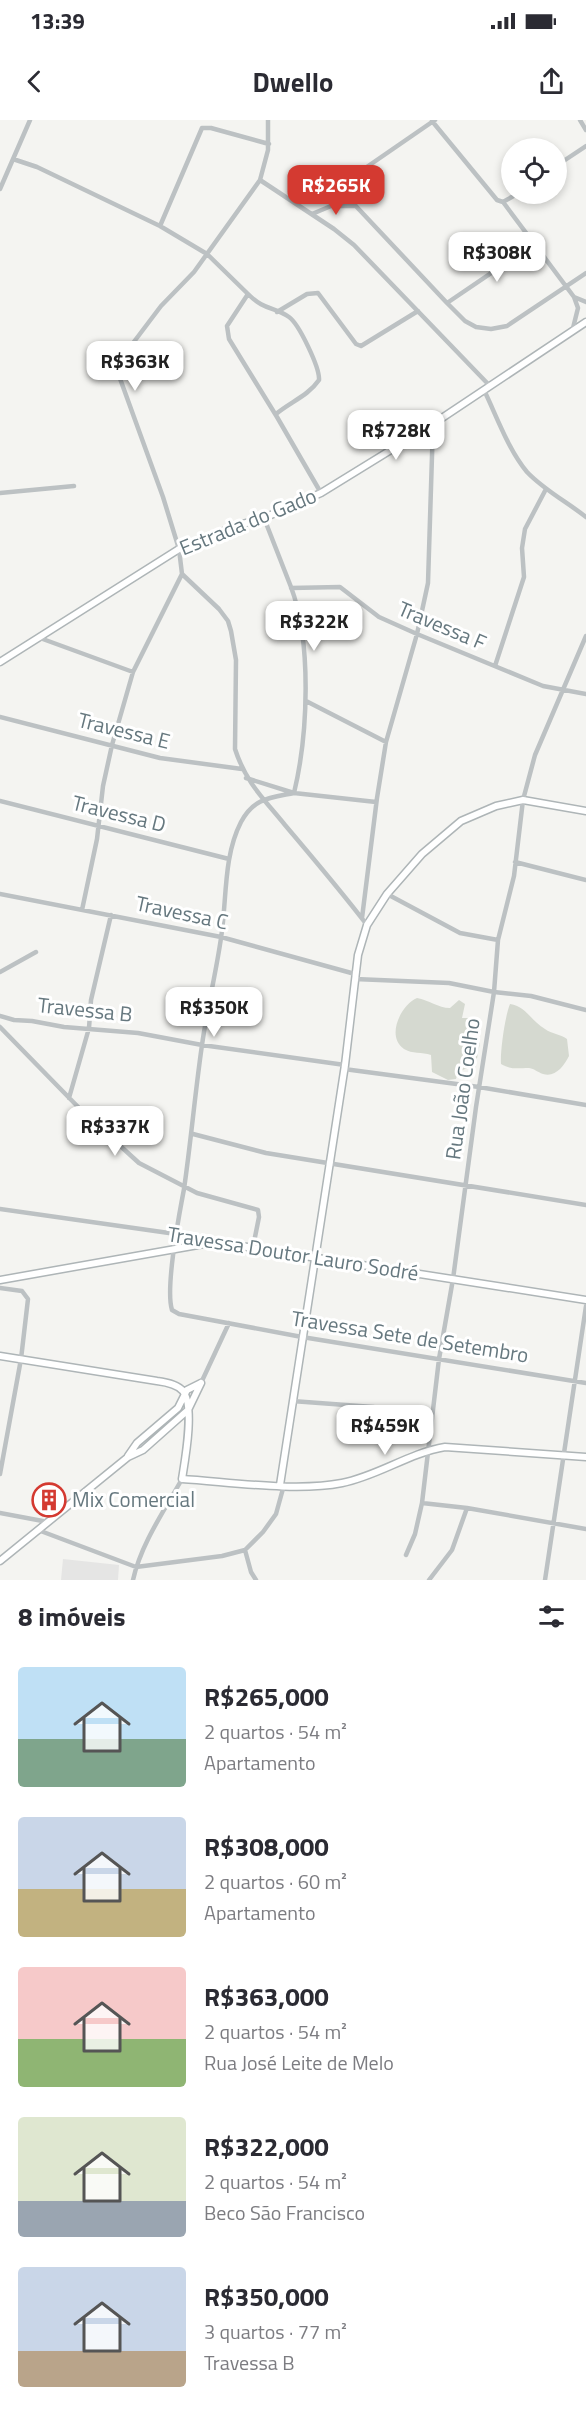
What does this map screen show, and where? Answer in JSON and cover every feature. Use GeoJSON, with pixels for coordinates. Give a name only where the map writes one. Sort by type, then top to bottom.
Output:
{"type":"FeatureCollection","features":[{"type":"Feature","properties":{"kind":"street"},"geometry":{"type":"LineString","coordinates":[[0,189],[30,120]]}},
{"type":"Feature","properties":{"kind":"street"},"geometry":{"type":"LineString","coordinates":[[82,910],[112,745],[133,672],[182,574],[179,549],[163,496],[121,386],[119,364],[161,306],[194,272],[260,180],[269,144],[268,120]]}},
{"type":"Feature","properties":{"kind":"street"},"geometry":{"type":"LineString","coordinates":[[580,120],[586,130]]}},
{"type":"Feature","properties":{"kind":"street"},"geometry":{"type":"LineString","coordinates":[[501,201],[497,200],[433,121],[343,184],[343,191],[355,206],[447,303],[470,324],[483,329],[498,328],[515,322],[586,273]]}},
{"type":"Feature","properties":{"kind":"street"},"geometry":{"type":"LineString","coordinates":[[160,226],[202,128],[211,128],[269,144]]}},
{"type":"Feature","properties":{"kind":"street"},"geometry":{"type":"LineString","coordinates":[[567,159],[586,146]]}},
{"type":"Feature","properties":{"kind":"street"},"geometry":{"type":"LineString","coordinates":[[13,159],[37,167],[160,226],[207,254],[261,306],[292,319],[318,368],[320,377],[307,394],[290,402],[276,414]]}},
{"type":"Feature","properties":{"kind":"street"},"geometry":{"type":"LineString","coordinates":[[260,180],[354,245],[418,311],[487,388],[517,457],[528,473],[546,489],[586,517]]}},
{"type":"Feature","properties":{"kind":"street"},"geometry":{"type":"LineString","coordinates":[[504,204],[574,297],[578,308],[572,332]]}},
{"type":"Feature","properties":{"kind":"street"},"geometry":{"type":"LineString","coordinates":[[312,214],[331,206],[355,206]]}},
{"type":"Feature","properties":{"kind":"street"},"geometry":{"type":"LineString","coordinates":[[447,303],[534,244]]}},
{"type":"Feature","properties":{"kind":"street"},"geometry":{"type":"LineString","coordinates":[[277,312],[307,294],[318,293],[356,344],[361,346],[418,311]]}},
{"type":"Feature","properties":{"kind":"street"},"geometry":{"type":"LineString","coordinates":[[248,294],[227,326],[227,333],[232,346],[276,414],[321,493]]}},
{"type":"Feature","properties":{"kind":"street"},"geometry":{"type":"LineString","coordinates":[[574,297],[586,302]]}},
{"type":"Feature","properties":{"kind":"street","name":"Estrada do Gado"},"geometry":{"type":"LineString","coordinates":[[0,662],[179,549],[239,525],[264,518],[321,493],[433,424],[586,322]]}},
{"type":"Feature","properties":{"kind":"street"},"geometry":{"type":"LineString","coordinates":[[362,918],[376,802],[386,742],[417,634],[429,566],[429,493],[433,424]]}},
{"type":"Feature","properties":{"kind":"street"},"geometry":{"type":"LineString","coordinates":[[0,493],[74,486]]}},
{"type":"Feature","properties":{"kind":"street"},"geometry":{"type":"LineString","coordinates":[[495,666],[524,577],[522,548],[525,529],[546,489]]}},
{"type":"Feature","properties":{"kind":"street"},"geometry":{"type":"LineString","coordinates":[[264,518],[291,588],[300,634],[306,701],[294,793]]}},
{"type":"Feature","properties":{"kind":"street"},"geometry":{"type":"LineString","coordinates":[[182,574],[219,609],[228,621],[236,660],[235,749],[246,778],[367,925]]}},
{"type":"Feature","properties":{"kind":"street","name":"Travessa F"},"geometry":{"type":"LineString","coordinates":[[291,588],[340,586],[379,617],[417,634],[543,686],[586,694]]}},
{"type":"Feature","properties":{"kind":"street","name":"Rua João Coelho"},"geometry":{"type":"LineString","coordinates":[[406,1555],[415,1534],[422,1503],[439,1359],[453,1279],[494,992],[498,940],[516,862],[523,800],[535,754],[586,636]]}},
{"type":"Feature","properties":{"kind":"street"},"geometry":{"type":"LineString","coordinates":[[40,638],[133,672]]}},
{"type":"Feature","properties":{"kind":"street"},"geometry":{"type":"LineString","coordinates":[[306,701],[386,742]]}},
{"type":"Feature","properties":{"kind":"street","name":"Travessa E"},"geometry":{"type":"LineString","coordinates":[[0,717],[160,758],[242,769]]}},
{"type":"Feature","properties":{"kind":"street"},"geometry":{"type":"LineString","coordinates":[[246,778],[294,793],[376,802]]}},
{"type":"Feature","properties":{"kind":"street"},"geometry":{"type":"LineString","coordinates":[[174,1249],[193,1134],[202,1045],[221,937],[229,859],[242,820],[252,807],[261,799],[294,793]]}},
{"type":"Feature","properties":{"kind":"street"},"geometry":{"type":"LineString","coordinates":[[38,1530],[136,1567],[222,1556],[245,1550],[269,1524],[276,1514],[282,1485],[292,1401],[345,1067],[358,955],[367,925],[387,894],[422,854],[455,825],[496,807],[523,800],[586,811]]}},
{"type":"Feature","properties":{"kind":"street","name":"Travessa D"},"geometry":{"type":"LineString","coordinates":[[0,801],[229,859]]}},
{"type":"Feature","properties":{"kind":"street"},"geometry":{"type":"LineString","coordinates":[[516,862],[586,880]]}},
{"type":"Feature","properties":{"kind":"street","name":"Travessa C"},"geometry":{"type":"LineString","coordinates":[[0,894],[221,937],[355,976],[449,983],[494,992],[531,996],[586,1010]]}},
{"type":"Feature","properties":{"kind":"street"},"geometry":{"type":"LineString","coordinates":[[387,894],[460,933],[498,940]]}},
{"type":"Feature","properties":{"kind":"street"},"geometry":{"type":"LineString","coordinates":[[69,1098],[89,1028],[91,1000],[111,915]]}},
{"type":"Feature","properties":{"kind":"street"},"geometry":{"type":"LineString","coordinates":[[0,972],[36,952]]}},
{"type":"Feature","properties":{"kind":"street","name":"Travessa B"},"geometry":{"type":"LineString","coordinates":[[0,1016],[14,1020],[138,1033],[586,1105]]}},
{"type":"Feature","properties":{"kind":"street"},"geometry":{"type":"LineString","coordinates":[[0,1027],[69,1098],[132,1157],[184,1187],[258,1210],[259,1217],[253,1247]]}},
{"type":"Feature","properties":{"kind":"street"},"geometry":{"type":"LineString","coordinates":[[193,1134],[266,1153],[586,1205]]}},
{"type":"Feature","properties":{"kind":"street","name":"Travessa Doutor Lauro Sodré"},"geometry":{"type":"LineString","coordinates":[[0,1209],[176,1234],[214,1242],[586,1300]]}},
{"type":"Feature","properties":{"kind":"street"},"geometry":{"type":"LineString","coordinates":[[0,1280],[214,1242]]}},
{"type":"Feature","properties":{"kind":"street","name":"Travessa Sete de Setembro"},"geometry":{"type":"LineString","coordinates":[[174,1249],[171,1306],[174,1312],[179,1314],[302,1337],[586,1383]]}},
{"type":"Feature","properties":{"kind":"street"},"geometry":{"type":"LineString","coordinates":[[0,1288],[22,1291],[28,1299],[21,1359],[0,1474]]}},
{"type":"Feature","properties":{"kind":"street"},"geometry":{"type":"LineString","coordinates":[[545,1580],[586,1306]]}},
{"type":"Feature","properties":{"kind":"street"},"geometry":{"type":"LineString","coordinates":[[0,1561],[128,1457],[143,1450],[188,1410],[229,1323]]}},
{"type":"Feature","properties":{"kind":"street"},"geometry":{"type":"LineString","coordinates":[[0,1356],[161,1382],[175,1386],[184,1393],[188,1410],[182,1479],[136,1567],[133,1580]]}},
{"type":"Feature","properties":{"kind":"street"},"geometry":{"type":"LineString","coordinates":[[128,1457],[137,1443],[178,1408],[184,1393],[201,1383]]}},
{"type":"Feature","properties":{"kind":"street"},"geometry":{"type":"LineString","coordinates":[[292,1401],[373,1407],[432,1416]]}},
{"type":"Feature","properties":{"kind":"street"},"geometry":{"type":"LineString","coordinates":[[182,1479],[310,1486],[343,1483],[400,1463],[428,1450],[445,1447],[586,1457]]}},
{"type":"Feature","properties":{"kind":"street"},"geometry":{"type":"LineString","coordinates":[[422,1503],[467,1508],[586,1528]]}},
{"type":"Feature","properties":{"kind":"street"},"geometry":{"type":"LineString","coordinates":[[429,1580],[452,1550],[467,1508]]}},
{"type":"Feature","properties":{"kind":"street"},"geometry":{"type":"LineString","coordinates":[[0,1513],[48,1522]]}},
{"type":"Feature","properties":{"kind":"street"},"geometry":{"type":"LineString","coordinates":[[245,1550],[251,1572],[256,1580]]}},
{"type":"Feature","properties":{"kind":"shaded area"},"geometry":{"type":"Polygon","coordinates":[[[417,998],[446,1008],[450,1008],[459,1000],[465,1004],[462,1018],[471,1018],[474,1023],[471,1039],[480,1043],[475,1069],[465,1069],[458,1072],[456,1079],[448,1080],[432,1072],[431,1055],[407,1051],[398,1043],[396,1029],[401,1013],[411,1001],[417,998]]]}},
{"type":"Feature","properties":{"kind":"shaded area"},"geometry":{"type":"Polygon","coordinates":[[[510,1004],[521,1008],[548,1031],[567,1039],[569,1056],[555,1073],[547,1075],[531,1068],[511,1068],[501,1064],[503,1034],[510,1004]]]}},
{"type":"Feature","properties":{"kind":"shaded area"},"geometry":{"type":"Polygon","coordinates":[[[63,1559],[119,1565],[118,1580],[61,1580],[63,1559]]]}},
{"type":"Feature","properties":{"kind":"place","name":"Mix Comercial"},"geometry":{"type":"Point","coordinates":[49,1500]}}]}
